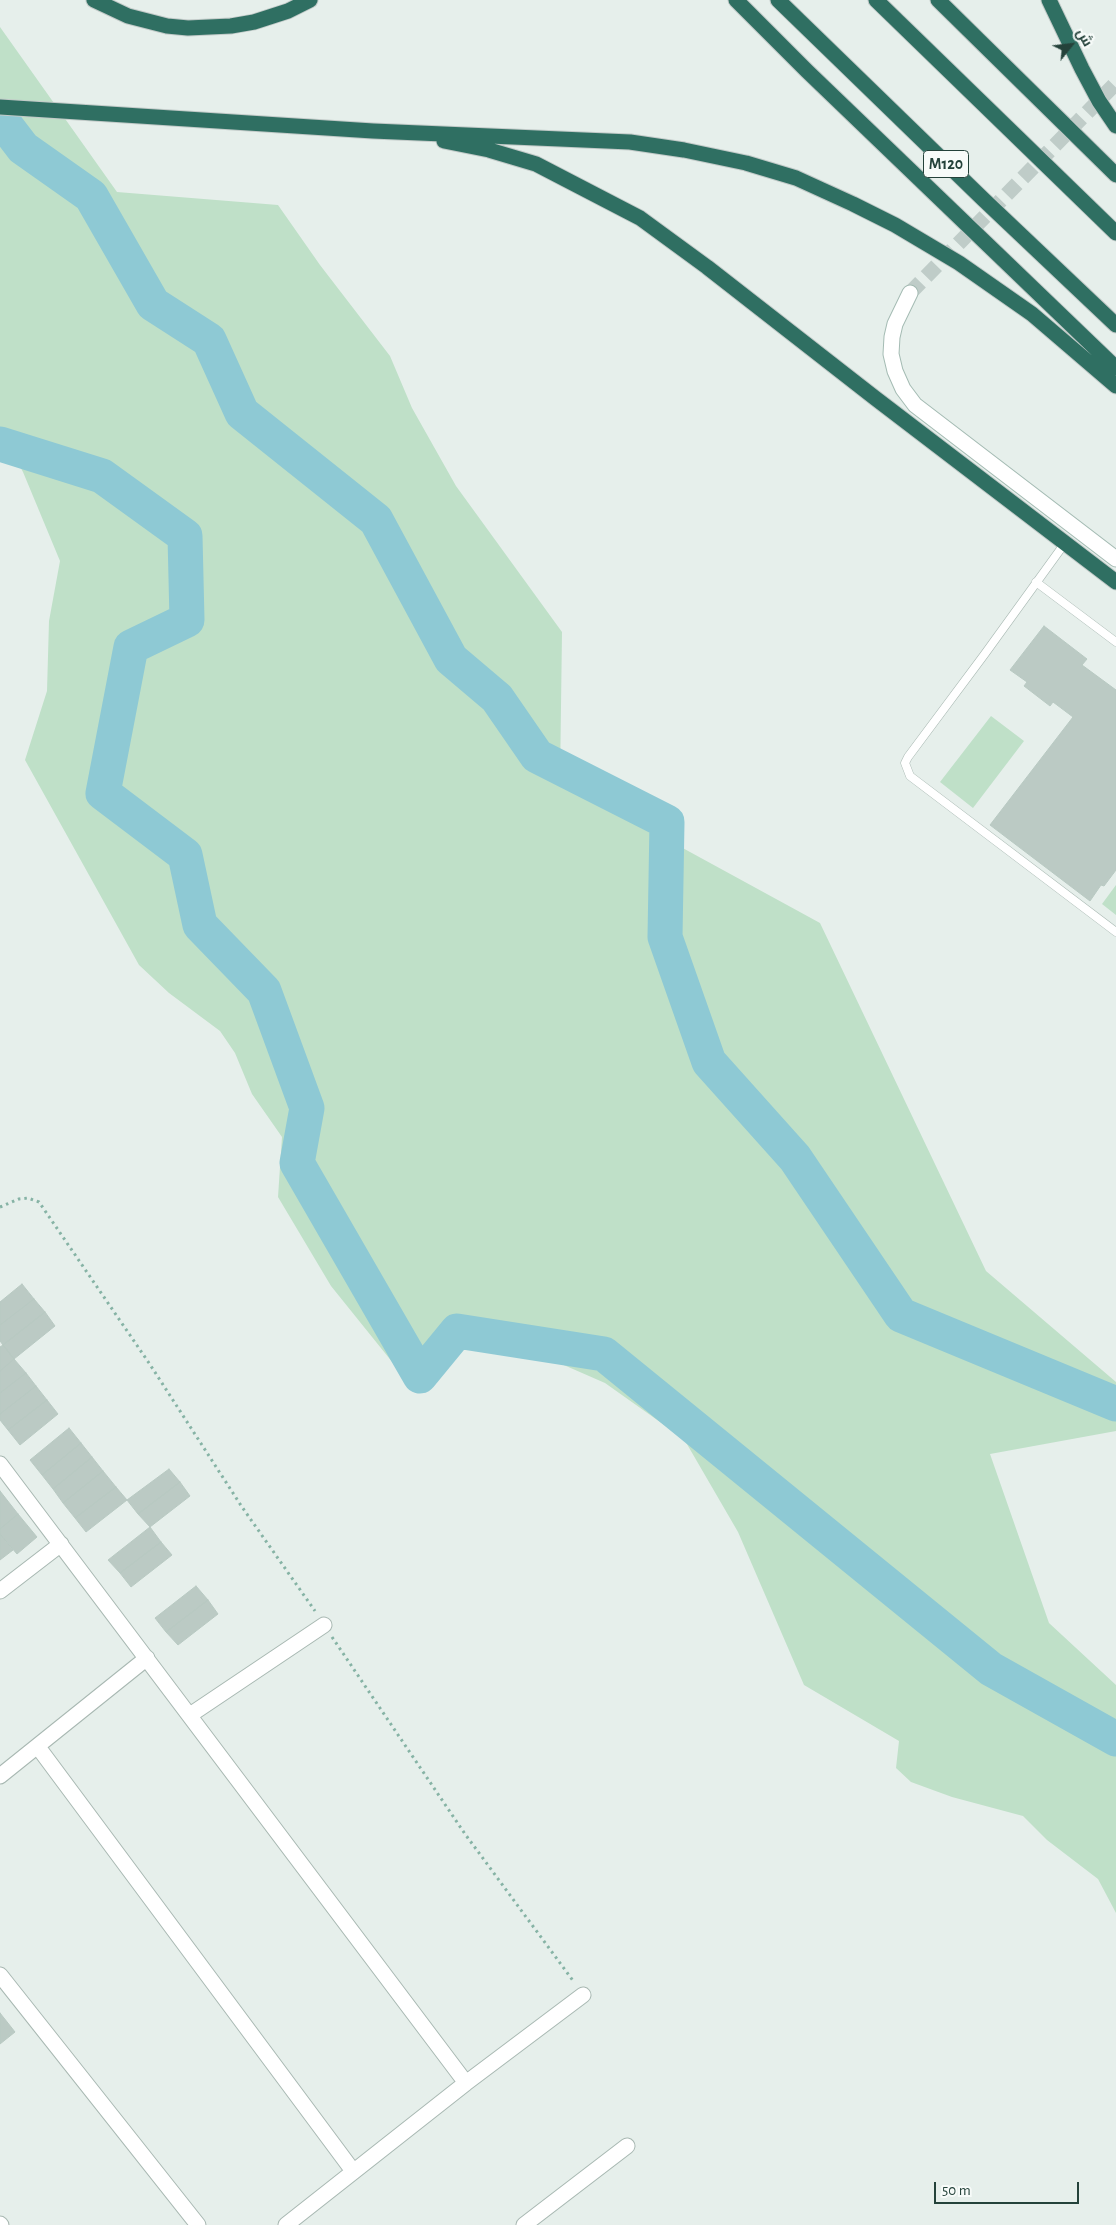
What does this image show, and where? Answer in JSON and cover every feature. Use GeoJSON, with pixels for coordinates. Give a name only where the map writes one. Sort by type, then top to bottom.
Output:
{"type":"FeatureCollection","features":[{"type":"Feature","properties":{"kind":"highway"},"geometry":{"type":"LineString","coordinates":[[94,0],[135,18],[167,26],[188,28],[231,26],[254,22],[288,11],[310,0]]}},
{"type":"Feature","properties":{"kind":"highway"},"geometry":{"type":"LineString","coordinates":[[736,0],[814,78],[1116,368]]}},
{"type":"Feature","properties":{"kind":"highway","name":"M120"},"geometry":{"type":"LineString","coordinates":[[778,0],[1116,325]]}},
{"type":"Feature","properties":{"kind":"highway"},"geometry":{"type":"LineString","coordinates":[[876,0],[1116,233]]}},
{"type":"Feature","properties":{"kind":"highway"},"geometry":{"type":"LineString","coordinates":[[938,0],[1116,175]]}},
{"type":"Feature","properties":{"kind":"highway"},"geometry":{"type":"LineString","coordinates":[[1050,0],[1082,69],[1099,101],[1116,126]]}},
{"type":"Feature","properties":{"kind":"highway"},"geometry":{"type":"LineString","coordinates":[[0,107],[373,131],[630,142],[684,150],[746,163],[796,178],[895,225],[959,263],[1032,314],[1116,386]]}},
{"type":"Feature","properties":{"kind":"highway"},"geometry":{"type":"LineString","coordinates":[[373,131],[435,139],[490,150],[536,164],[640,218],[707,267],[1116,582]]}},
{"type":"Feature","properties":{"kind":"street"},"geometry":{"type":"LineString","coordinates":[[910,293],[895,324],[891,354],[894,371],[903,389],[915,405],[1116,559]]}},
{"type":"Feature","properties":{"kind":"street"},"geometry":{"type":"LineString","coordinates":[[0,1464],[466,2083]]}},
{"type":"Feature","properties":{"kind":"street"},"geometry":{"type":"LineString","coordinates":[[0,1591],[61,1544]]}},
{"type":"Feature","properties":{"kind":"street"},"geometry":{"type":"LineString","coordinates":[[190,1715],[324,1625]]}},
{"type":"Feature","properties":{"kind":"street"},"geometry":{"type":"LineString","coordinates":[[0,1776],[146,1658]]}},
{"type":"Feature","properties":{"kind":"street"},"geometry":{"type":"LineString","coordinates":[[38,1747],[353,2172]]}},
{"type":"Feature","properties":{"kind":"street"},"geometry":{"type":"LineString","coordinates":[[0,1975],[198,2225]]}},
{"type":"Feature","properties":{"kind":"street"},"geometry":{"type":"LineString","coordinates":[[286,2225],[466,2083],[583,1995]]}},
{"type":"Feature","properties":{"kind":"street"},"geometry":{"type":"LineString","coordinates":[[524,2225],[627,2146]]}},
{"type":"Feature","properties":{"kind":"lane"},"geometry":{"type":"LineString","coordinates":[[1065,542],[908,757],[905,764],[910,776],[1116,932]]}},
{"type":"Feature","properties":{"kind":"lane"},"geometry":{"type":"LineString","coordinates":[[1036,582],[1116,642]]}},
{"type":"Feature","properties":{"kind":"path"},"geometry":{"type":"LineString","coordinates":[[0,1207],[19,1199],[28,1198],[38,1202],[149,1363],[242,1507],[465,1834],[583,1995]]}},
{"type":"Feature","properties":{"kind":"green space"},"geometry":{"type":"Polygon","coordinates":[[[0,27],[117,192],[278,205],[320,265],[390,356],[412,408],[456,486],[562,632],[560,781],[820,923],[986,1271],[1116,1382],[1116,1431],[990,1454],[1049,1623],[1116,1685],[1116,1913],[1098,1879],[1047,1840],[1023,1816],[952,1797],[911,1782],[896,1768],[899,1741],[804,1685],[738,1532],[684,1439],[605,1383],[495,1335],[397,1368],[331,1286],[278,1197],[282,1137],[252,1094],[235,1053],[220,1031],[169,993],[139,965],[25,760],[47,691],[49,621],[60,561],[23,472],[0,430],[0,27]]]}},
{"type":"Feature","properties":{"kind":"green space"},"geometry":{"type":"Polygon","coordinates":[[[991,716],[1024,741],[973,808],[940,782],[991,716]]]}},
{"type":"Feature","properties":{"kind":"green space"},"geometry":{"type":"Polygon","coordinates":[[[1116,885],[1116,915],[1102,904],[1116,885]]]}},
{"type":"Feature","properties":{"kind":"building"},"geometry":{"type":"Polygon","coordinates":[[[1044,626],[1087,659],[1082,665],[1116,690],[1116,870],[1104,886],[1101,885],[1090,901],[990,825],[1073,717],[1053,702],[1050,706],[1024,686],[1027,682],[1010,670],[1044,626]]]}},
{"type":"Feature","properties":{"kind":"building"},"geometry":{"type":"Polygon","coordinates":[[[22,1284],[34,1299],[0,1325],[0,1302],[22,1284]]]}},
{"type":"Feature","properties":{"kind":"building"},"geometry":{"type":"Polygon","coordinates":[[[34,1299],[45,1312],[3,1345],[0,1341],[0,1325],[34,1299]]]}},
{"type":"Feature","properties":{"kind":"building"},"geometry":{"type":"Polygon","coordinates":[[[45,1312],[55,1326],[14,1359],[3,1345],[45,1312]]]}},
{"type":"Feature","properties":{"kind":"building"},"geometry":{"type":"Polygon","coordinates":[[[3,1345],[14,1359],[0,1371],[0,1347],[3,1345]]]}},
{"type":"Feature","properties":{"kind":"building"},"geometry":{"type":"Polygon","coordinates":[[[14,1359],[26,1373],[0,1393],[0,1371],[14,1359]]]}},
{"type":"Feature","properties":{"kind":"building"},"geometry":{"type":"Polygon","coordinates":[[[26,1373],[36,1386],[0,1414],[0,1393],[26,1373]]]}},
{"type":"Feature","properties":{"kind":"building"},"geometry":{"type":"Polygon","coordinates":[[[36,1386],[47,1400],[8,1430],[0,1420],[0,1414],[36,1386]]]}},
{"type":"Feature","properties":{"kind":"building"},"geometry":{"type":"Polygon","coordinates":[[[47,1400],[58,1414],[20,1445],[8,1430],[47,1400]]]}},
{"type":"Feature","properties":{"kind":"building"},"geometry":{"type":"Polygon","coordinates":[[[69,1428],[81,1443],[42,1475],[30,1460],[69,1428]]]}},
{"type":"Feature","properties":{"kind":"building"},"geometry":{"type":"Polygon","coordinates":[[[81,1443],[92,1457],[53,1489],[42,1475],[81,1443]]]}},
{"type":"Feature","properties":{"kind":"building"},"geometry":{"type":"Polygon","coordinates":[[[92,1457],[103,1471],[63,1503],[53,1489],[92,1457]]]}},
{"type":"Feature","properties":{"kind":"building"},"geometry":{"type":"Polygon","coordinates":[[[169,1469],[180,1482],[138,1514],[127,1500],[169,1469]]]}},
{"type":"Feature","properties":{"kind":"building"},"geometry":{"type":"Polygon","coordinates":[[[103,1471],[116,1487],[75,1518],[63,1503],[103,1471]]]}},
{"type":"Feature","properties":{"kind":"building"},"geometry":{"type":"Polygon","coordinates":[[[180,1482],[190,1496],[150,1527],[138,1514],[180,1482]]]}},
{"type":"Feature","properties":{"kind":"building"},"geometry":{"type":"Polygon","coordinates":[[[116,1487],[127,1500],[86,1532],[75,1518],[116,1487]]]}},
{"type":"Feature","properties":{"kind":"building"},"geometry":{"type":"Polygon","coordinates":[[[0,1491],[18,1514],[0,1529],[0,1491]]]}},
{"type":"Feature","properties":{"kind":"building"},"geometry":{"type":"Polygon","coordinates":[[[18,1514],[37,1537],[17,1554],[0,1534],[0,1529],[18,1514]]]}},
{"type":"Feature","properties":{"kind":"building"},"geometry":{"type":"Polygon","coordinates":[[[150,1527],[161,1542],[120,1573],[108,1560],[150,1527]]]}},
{"type":"Feature","properties":{"kind":"building"},"geometry":{"type":"Polygon","coordinates":[[[0,1534],[13,1550],[0,1560],[0,1534]]]}},
{"type":"Feature","properties":{"kind":"building"},"geometry":{"type":"Polygon","coordinates":[[[161,1542],[172,1555],[131,1587],[120,1573],[161,1542]]]}},
{"type":"Feature","properties":{"kind":"building"},"geometry":{"type":"Polygon","coordinates":[[[196,1586],[208,1600],[166,1632],[155,1618],[196,1586]]]}},
{"type":"Feature","properties":{"kind":"building"},"geometry":{"type":"Polygon","coordinates":[[[208,1600],[218,1614],[178,1645],[166,1632],[208,1600]]]}},
{"type":"Feature","properties":{"kind":"building"},"geometry":{"type":"Polygon","coordinates":[[[0,2013],[15,2032],[0,2044],[0,2013]]]}},
{"type":"Feature","properties":{"kind":"waterway"},"geometry":{"type":"LineString","coordinates":[[0,118],[23,148],[91,196],[153,304],[209,340],[242,413],[376,520],[451,659],[497,698],[537,756],[667,822],[665,937],[709,1062],[795,1158],[901,1315],[1116,1404]]}},
{"type":"Feature","properties":{"kind":"waterway"},"geometry":{"type":"LineString","coordinates":[[0,444],[102,476],[185,536],[187,620],[131,647],[103,793],[185,855],[200,925],[264,991],[307,1108],[297,1163],[420,1376],[457,1331],[604,1354],[991,1669],[1116,1739]]}},
{"type":"Feature","properties":{"kind":"tunnel"},"geometry":{"type":"LineString","coordinates":[[910,293],[1116,83]]}}]}
